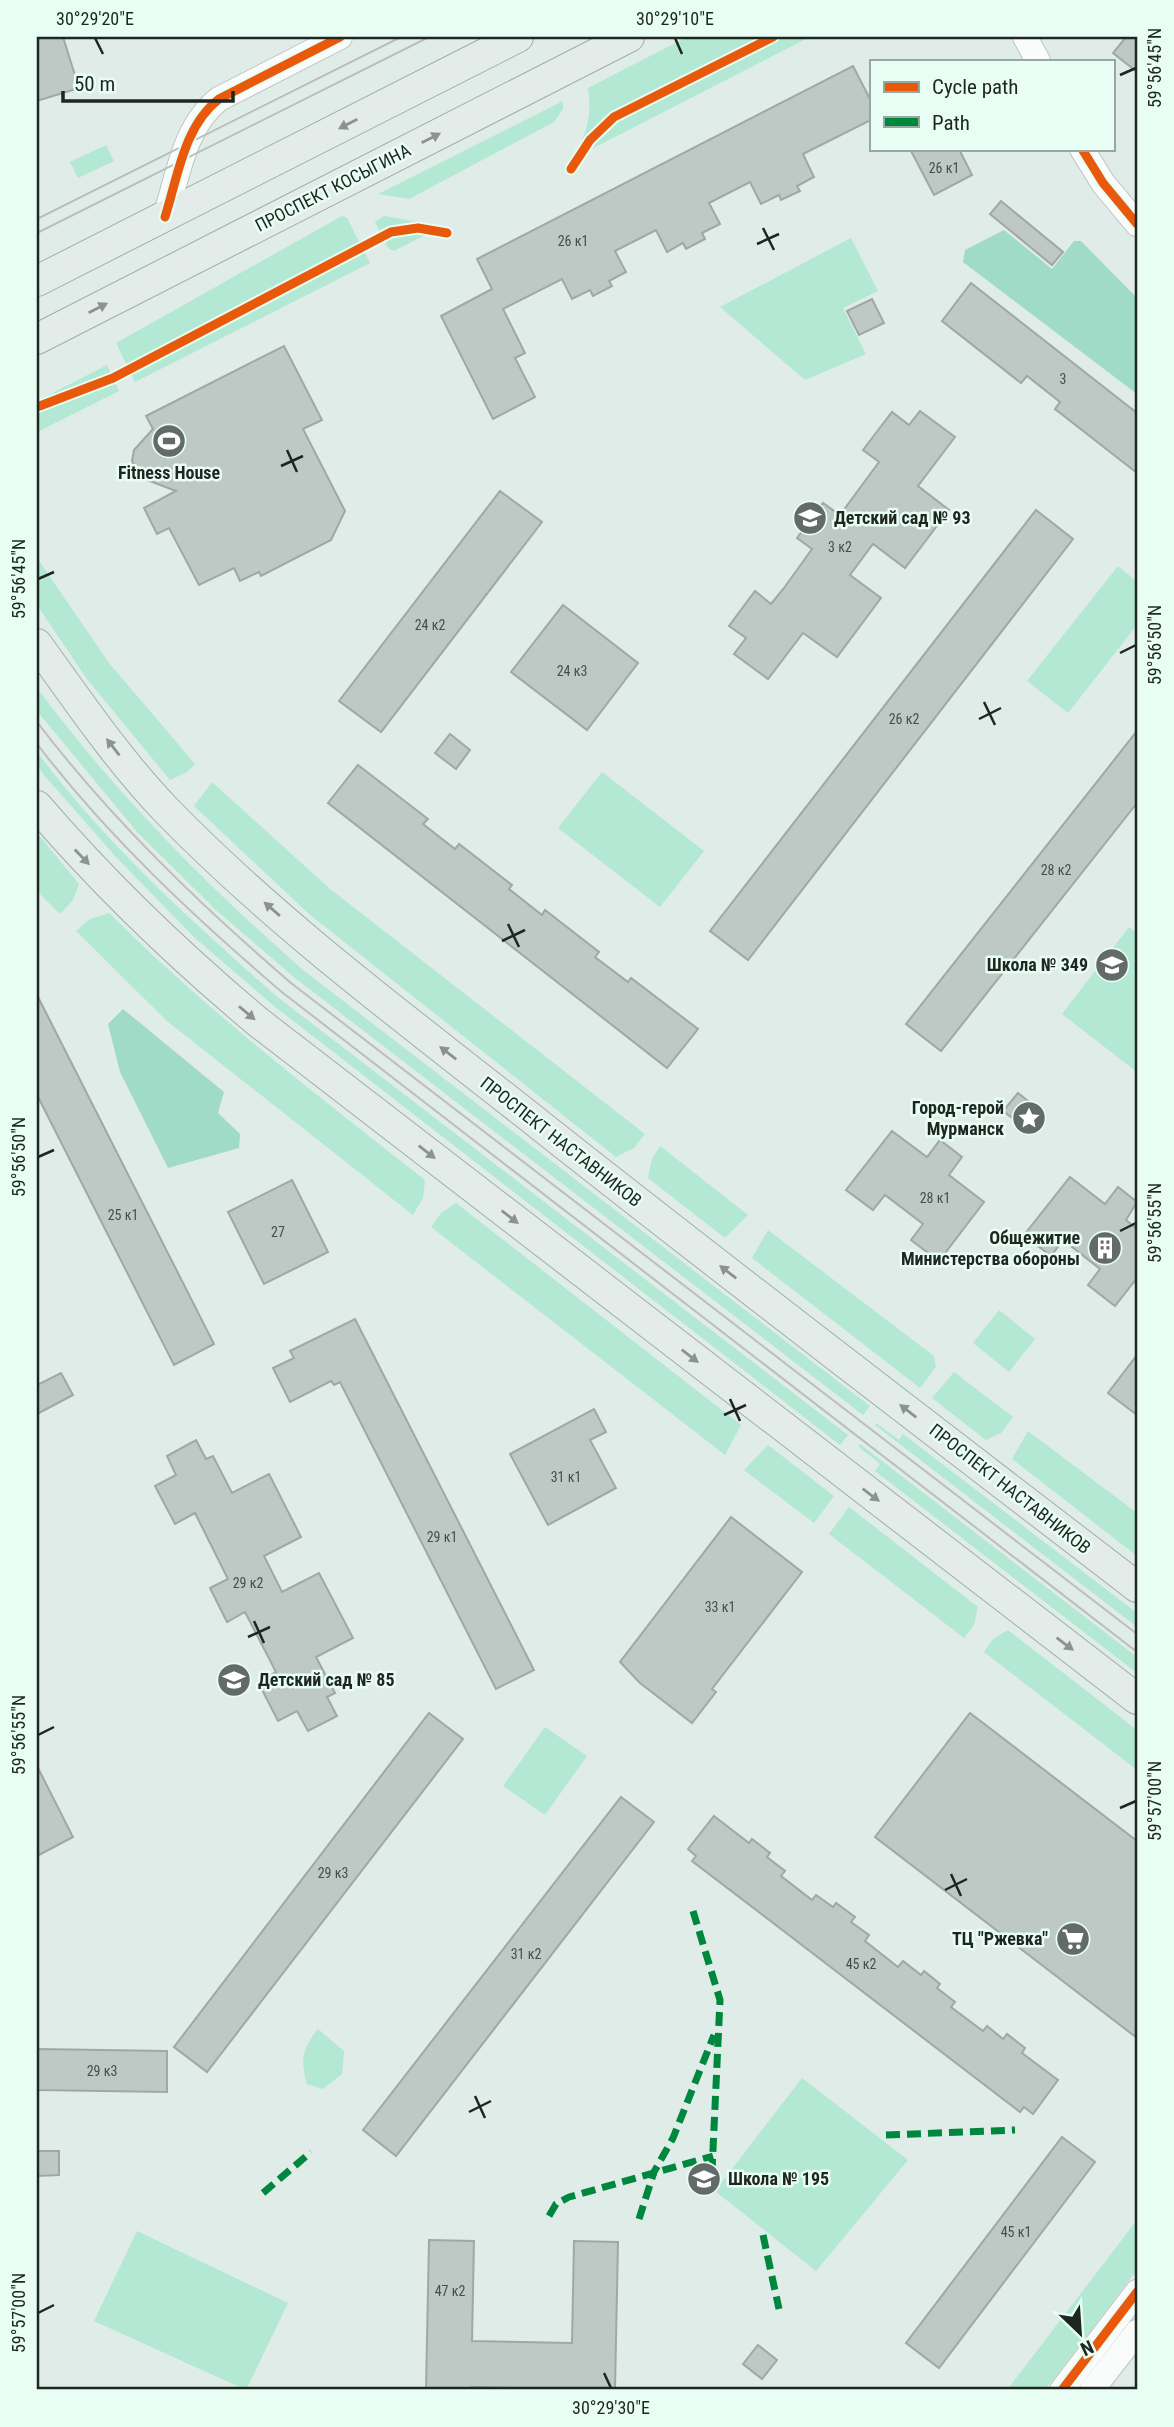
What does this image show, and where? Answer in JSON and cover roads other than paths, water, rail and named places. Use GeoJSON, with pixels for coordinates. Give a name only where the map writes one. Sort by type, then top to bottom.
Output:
{"type":"FeatureCollection","features":[{"type":"Feature","properties":{"kind":"main road"},"geometry":{"type":"LineString","coordinates":[[37,281],[517,37]]}},
{"type":"Feature","properties":{"kind":"main road","name":"ПРОСПЕКТ КОСЫГИНА"},"geometry":{"type":"LineString","coordinates":[[37,339],[629,37]]}},
{"type":"Feature","properties":{"kind":"main road","name":"ПРОСПЕКТ НАСТАВНИКОВ"},"geometry":{"type":"LineString","coordinates":[[37,644],[115,750],[165,809],[240,883],[319,950],[617,1187],[1137,1587]]}},
{"type":"Feature","properties":{"kind":"main road"},"geometry":{"type":"LineString","coordinates":[[37,806],[75,851],[172,950],[258,1022],[1137,1699]]}},
{"type":"Feature","properties":{"kind":"street"},"geometry":{"type":"LineString","coordinates":[[165,217],[193,127],[203,111],[219,99],[340,37]]}},
{"type":"Feature","properties":{"kind":"street"},"geometry":{"type":"LineString","coordinates":[[1025,37],[1037,60]]}},
{"type":"Feature","properties":{"kind":"street"},"geometry":{"type":"LineString","coordinates":[[1083,150],[1103,183],[1137,224]]}},
{"type":"Feature","properties":{"kind":"street"},"geometry":{"type":"LineString","coordinates":[[1062,2390],[1137,2292]]}},
{"type":"Feature","properties":{"kind":"street"},"geometry":{"type":"LineString","coordinates":[[1092,2390],[1137,2332]]}},
{"type":"Feature","properties":{"kind":"tram line"},"geometry":{"type":"LineString","coordinates":[[37,219],[401,37]]}},
{"type":"Feature","properties":{"kind":"tram line"},"geometry":{"type":"LineString","coordinates":[[37,233],[429,37]]}},
{"type":"Feature","properties":{"kind":"tram line"},"geometry":{"type":"LineString","coordinates":[[37,722],[65,758],[157,859],[291,983],[1137,1634]]}},
{"type":"Feature","properties":{"kind":"tram line"},"geometry":{"type":"LineString","coordinates":[[37,744],[93,811],[153,875],[283,993],[1137,1652]]}},
{"type":"Feature","properties":{"kind":"place","name":"Fitness House"},"geometry":{"type":"Point","coordinates":[169,441]}},
{"type":"Feature","properties":{"kind":"place","name":"Детский сад № 93"},"geometry":{"type":"Point","coordinates":[810,518]}},
{"type":"Feature","properties":{"kind":"place","name":"Школа № 349"},"geometry":{"type":"Point","coordinates":[1112,965]}},
{"type":"Feature","properties":{"kind":"place","name":"Город-герой Мурманск"},"geometry":{"type":"Point","coordinates":[1029,1118]}},
{"type":"Feature","properties":{"kind":"place","name":"Общежитие Министерства обороны"},"geometry":{"type":"Point","coordinates":[1105,1248]}},
{"type":"Feature","properties":{"kind":"place","name":"Детский сад № 85"},"geometry":{"type":"Point","coordinates":[234,1680]}},
{"type":"Feature","properties":{"kind":"place","name":"ТЦ \"Ржевка\""},"geometry":{"type":"Point","coordinates":[1073,1939]}},
{"type":"Feature","properties":{"kind":"place","name":"Школа № 195"},"geometry":{"type":"Point","coordinates":[704,2179]}}]}
